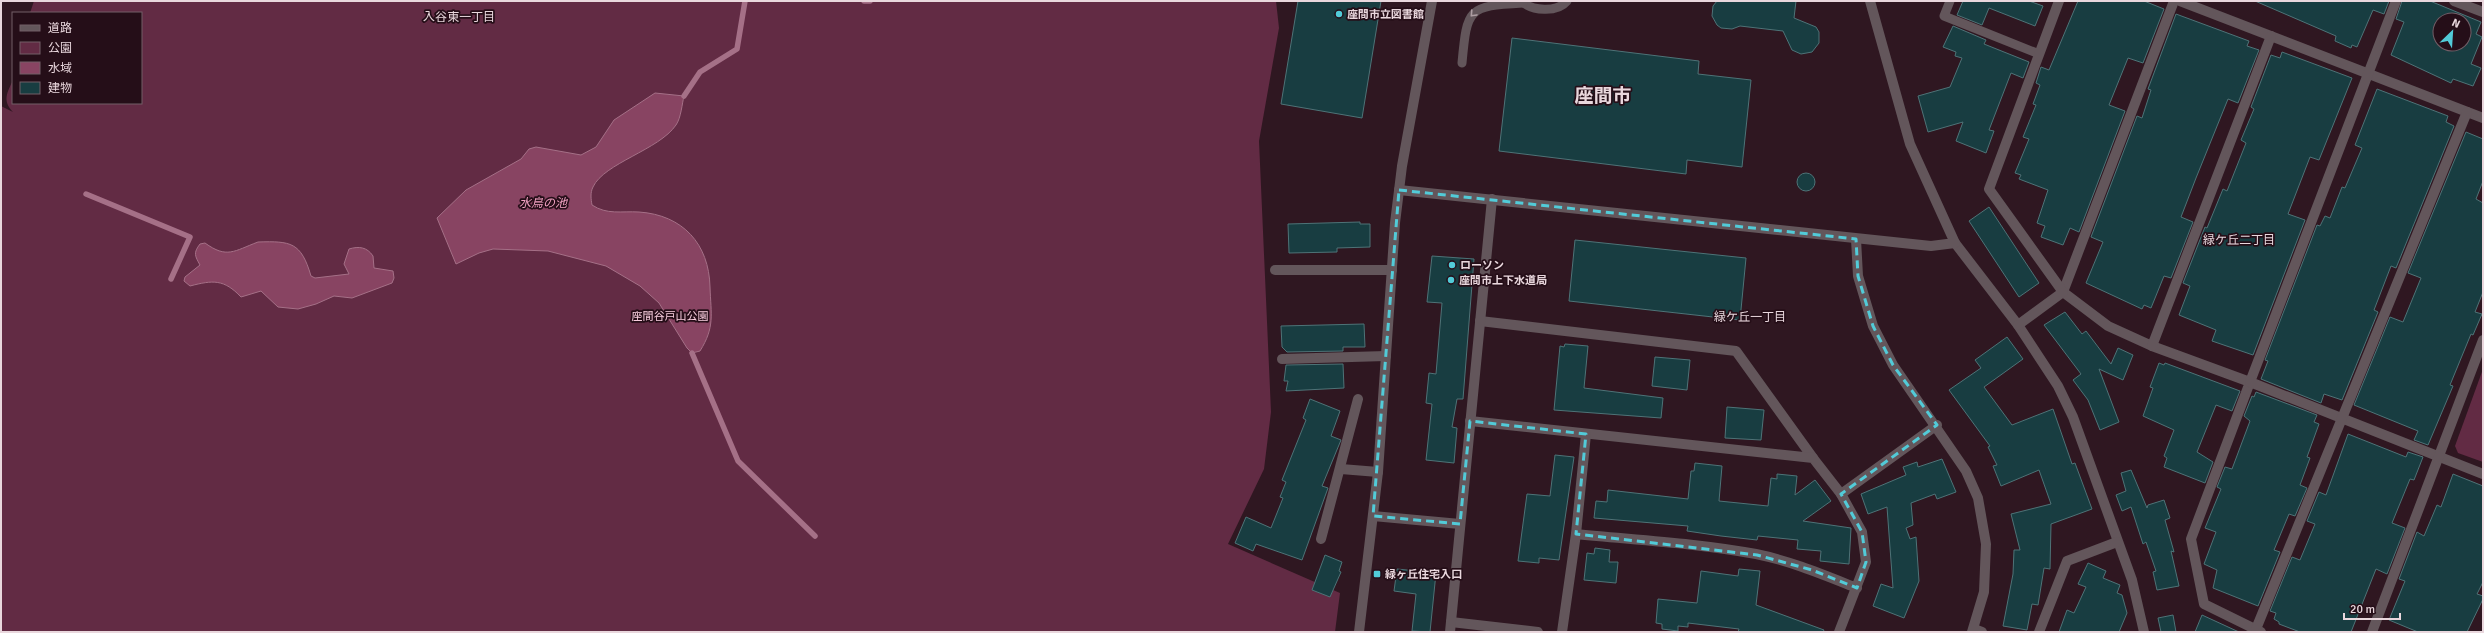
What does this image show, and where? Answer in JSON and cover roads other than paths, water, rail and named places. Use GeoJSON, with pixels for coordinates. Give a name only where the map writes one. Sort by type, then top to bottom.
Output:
{"type":"FeatureCollection","features":[{"type":"Feature","properties":{"kind":"street"},"geometry":{"type":"LineString","coordinates":[[1359,632],[1378,472],[1399,190],[1432,1]]}},
{"type":"Feature","properties":{"kind":"street"},"geometry":{"type":"LineString","coordinates":[[1870,1],[1910,144],[1955,242],[2018,325],[2058,386],[2073,416],[2117,542],[2132,580],[2144,632]]}},
{"type":"Feature","properties":{"kind":"street"},"geometry":{"type":"LineString","coordinates":[[2059,1],[1989,189],[2063,292],[2108,326],[2152,346],[2250,382],[2483,474]]}},
{"type":"Feature","properties":{"kind":"street"},"geometry":{"type":"LineString","coordinates":[[2018,325],[2063,292],[2174,1]]}},
{"type":"Feature","properties":{"kind":"street"},"geometry":{"type":"LineString","coordinates":[[2180,1],[2483,118]]}},
{"type":"Feature","properties":{"kind":"street"},"geometry":{"type":"LineString","coordinates":[[2396,1],[2367,73],[2191,539],[2204,604],[2259,631],[2341,418],[2467,112]]}},
{"type":"Feature","properties":{"kind":"street"},"geometry":{"type":"LineString","coordinates":[[2454,1],[2483,12]]}},
{"type":"Feature","properties":{"kind":"street"},"geometry":{"type":"LineString","coordinates":[[2152,346],[2271,36]]}},
{"type":"Feature","properties":{"kind":"street"},"geometry":{"type":"LineString","coordinates":[[1399,190],[1931,246],[1955,242]]}},
{"type":"Feature","properties":{"kind":"street"},"geometry":{"type":"LineString","coordinates":[[1492,199],[1450,627],[1538,632]]}},
{"type":"Feature","properties":{"kind":"street"},"geometry":{"type":"LineString","coordinates":[[1856,238],[1858,276],[1873,326],[1893,365],[1937,425],[1966,471],[1978,498],[1986,544],[1984,592],[1976,631]]}},
{"type":"Feature","properties":{"kind":"street"},"geometry":{"type":"LineString","coordinates":[[1275,270],[1392,270]]}},
{"type":"Feature","properties":{"kind":"street"},"geometry":{"type":"LineString","coordinates":[[1480,321],[1736,351],[1813,458],[1841,494],[1862,532],[1866,562],[1839,632]]}},
{"type":"Feature","properties":{"kind":"street"},"geometry":{"type":"LineString","coordinates":[[2372,632],[2482,347]]}},
{"type":"Feature","properties":{"kind":"street"},"geometry":{"type":"LineString","coordinates":[[1282,359],[1386,356]]}},
{"type":"Feature","properties":{"kind":"street"},"geometry":{"type":"LineString","coordinates":[[1321,539],[1341,469],[1358,399]]}},
{"type":"Feature","properties":{"kind":"street"},"geometry":{"type":"LineString","coordinates":[[1470,421],[1813,458]]}},
{"type":"Feature","properties":{"kind":"street"},"geometry":{"type":"LineString","coordinates":[[1841,494],[1937,425]]}},
{"type":"Feature","properties":{"kind":"street"},"geometry":{"type":"LineString","coordinates":[[1562,632],[1576,534],[1586,434]]}},
{"type":"Feature","properties":{"kind":"street"},"geometry":{"type":"LineString","coordinates":[[1341,469],[1378,472]]}},
{"type":"Feature","properties":{"kind":"street"},"geometry":{"type":"LineString","coordinates":[[1373,516],[1460,524]]}},
{"type":"Feature","properties":{"kind":"street"},"geometry":{"type":"LineString","coordinates":[[1576,534],[1709,547],[1757,555],[1812,570],[1857,588]]}},
{"type":"Feature","properties":{"kind":"street"},"geometry":{"type":"LineString","coordinates":[[2039,632],[2067,561],[2117,542]]}},
{"type":"Feature","properties":{"kind":"lane"},"geometry":{"type":"LineString","coordinates":[[1462,63],[1465,27],[1475,11],[1484,6],[1522,2],[1532,7],[1556,8],[1567,1]]}},
{"type":"Feature","properties":{"kind":"lane"},"geometry":{"type":"LineString","coordinates":[[1950,1],[1944,16],[2039,54]]}},
{"type":"Feature","properties":{"kind":"water","name":"水鳥の池"},"geometry":{"type":"Polygon","coordinates":[[[655,93],[684,96],[678,122],[668,134],[657,142],[620,163],[599,178],[592,189],[591,200],[592,205],[603,210],[655,214],[669,219],[691,234],[699,245],[705,258],[708,272],[711,320],[705,343],[700,351],[692,353],[687,348],[659,303],[640,286],[606,266],[548,251],[493,249],[479,253],[456,264],[437,218],[466,190],[521,159],[529,149],[536,147],[581,155],[596,147],[614,120],[655,93]]]}},
{"type":"Feature","properties":{"kind":"water"},"geometry":{"type":"Polygon","coordinates":[[[258,242],[279,242],[287,243],[293,246],[299,250],[311,276],[315,278],[349,274],[344,264],[349,249],[362,248],[371,253],[373,256],[374,268],[393,271],[394,278],[392,283],[352,298],[334,296],[316,304],[298,309],[278,307],[261,291],[241,297],[229,287],[218,282],[190,286],[184,281],[185,277],[200,265],[197,259],[196,250],[200,244],[205,243],[219,251],[231,252],[258,242]]]}},
{"type":"Feature","properties":{"kind":"waterway"},"geometry":{"type":"LineString","coordinates":[[684,96],[700,72],[737,49],[745,1]]}},
{"type":"Feature","properties":{"kind":"waterway"},"geometry":{"type":"LineString","coordinates":[[864,1],[870,1]]}},
{"type":"Feature","properties":{"kind":"waterway"},"geometry":{"type":"LineString","coordinates":[[86,194],[190,237],[171,279]]}},
{"type":"Feature","properties":{"kind":"waterway"},"geometry":{"type":"LineString","coordinates":[[692,353],[738,461],[815,536]]}},
{"type":"Feature","properties":{"kind":"place","name":"座間市立図書館"},"geometry":{"type":"Point","coordinates":[1339,14]}},
{"type":"Feature","properties":{"kind":"place","name":"ローソン"},"geometry":{"type":"Point","coordinates":[1452,265]}},
{"type":"Feature","properties":{"kind":"place","name":"座間市上下水道局"},"geometry":{"type":"Point","coordinates":[1451,280]}},
{"type":"Feature","properties":{"kind":"place","name":"緑ヶ丘住宅入口"},"geometry":{"type":"Point","coordinates":[1377,574]}},
{"type":"Feature","properties":{"kind":"district","name":"入谷東一丁目"},"geometry":{"type":"Point","coordinates":[459,17]}},
{"type":"Feature","properties":{"kind":"district","name":"座間市"},"geometry":{"type":"Point","coordinates":[1603,96]}},
{"type":"Feature","properties":{"kind":"district","name":"緑ケ丘二丁目"},"geometry":{"type":"Point","coordinates":[2239,240]}},
{"type":"Feature","properties":{"kind":"district","name":"緑ケ丘一丁目"},"geometry":{"type":"Point","coordinates":[1750,317]}},
{"type":"Feature","properties":{"kind":"park label","name":"座間谷戸山公園"},"geometry":{"type":"Point","coordinates":[670,316]}}]}
